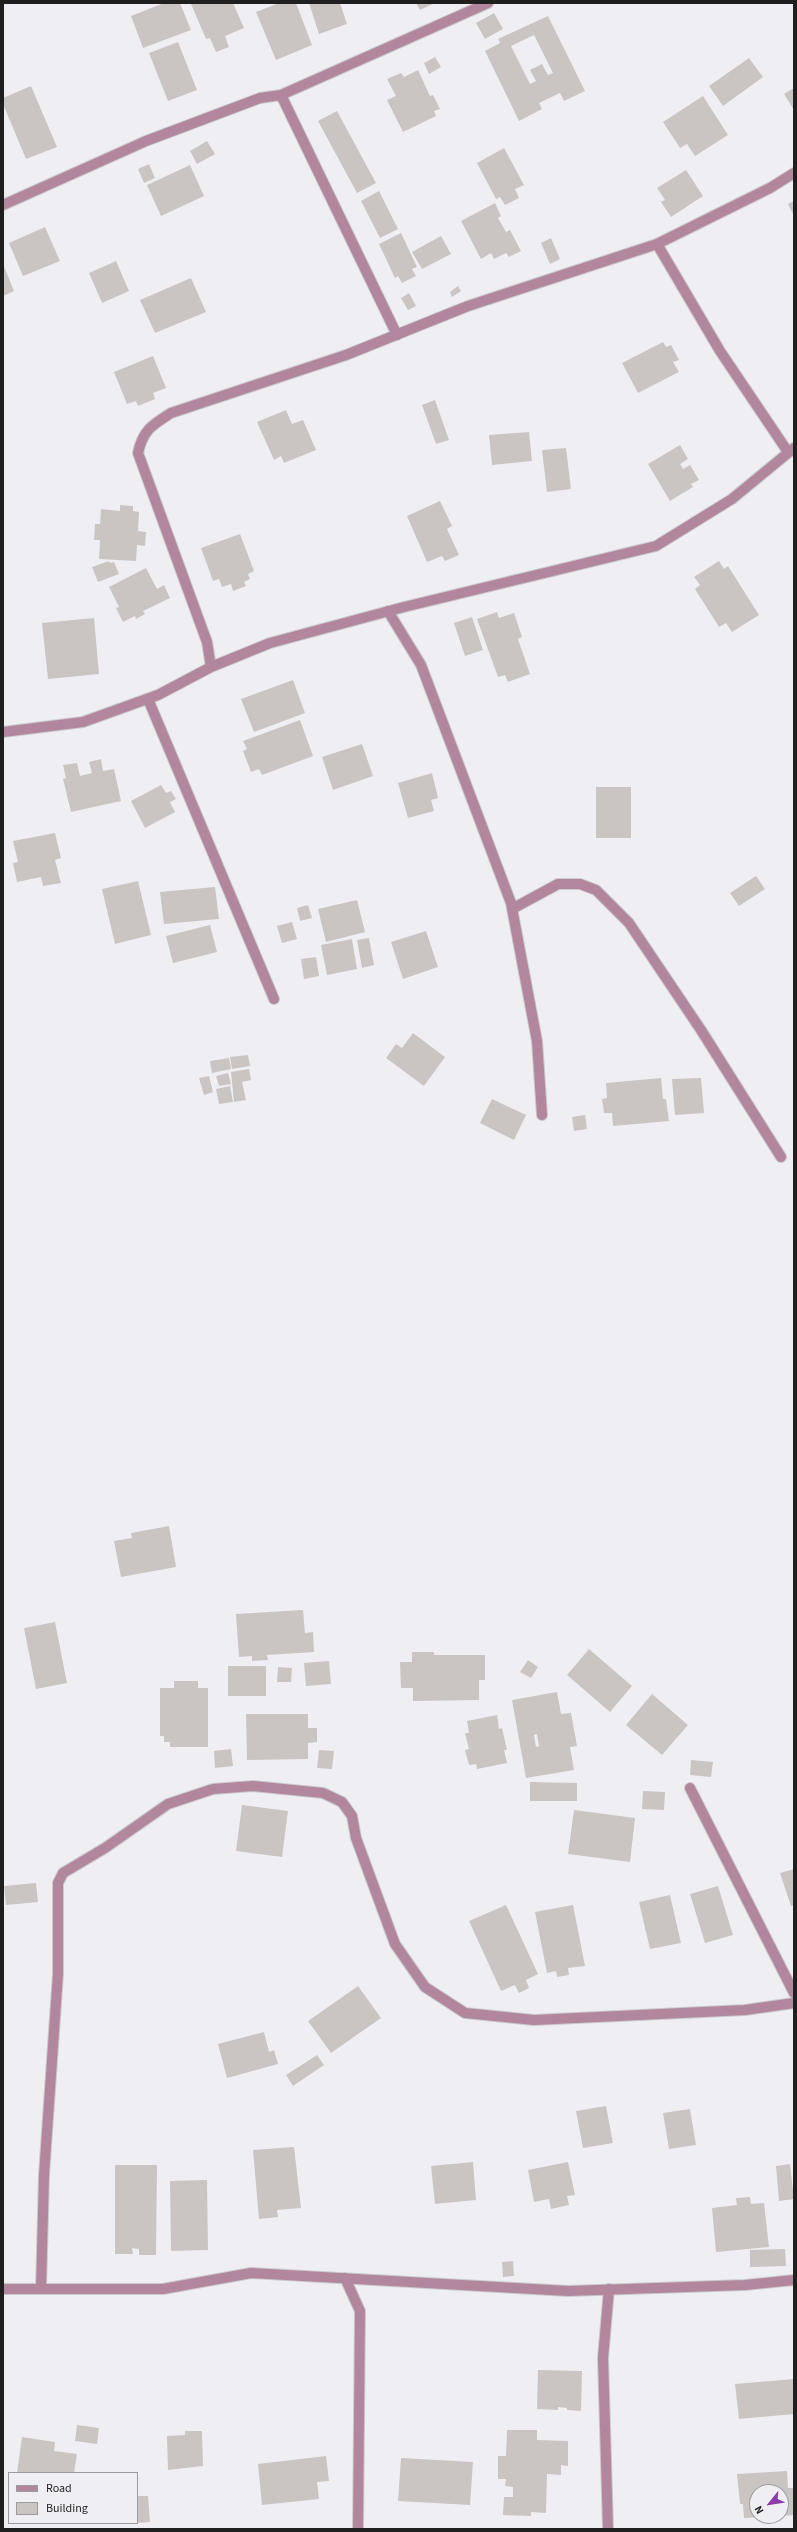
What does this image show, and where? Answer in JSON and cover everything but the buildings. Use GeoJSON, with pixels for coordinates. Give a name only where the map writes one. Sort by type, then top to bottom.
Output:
{"type":"FeatureCollection","features":[{"type":"Feature","properties":{"kind":"street"},"geometry":{"type":"LineString","coordinates":[[3,205],[146,141],[260,98],[281,95],[488,3]]}},
{"type":"Feature","properties":{"kind":"street"},"geometry":{"type":"LineString","coordinates":[[281,95],[397,335]]}},
{"type":"Feature","properties":{"kind":"street"},"geometry":{"type":"LineString","coordinates":[[211,667],[207,642],[138,453],[145,432],[171,413],[346,355],[468,306],[657,244],[770,188],[794,173]]}},
{"type":"Feature","properties":{"kind":"street"},"geometry":{"type":"LineString","coordinates":[[3,732],[83,722],[148,699],[211,667],[270,643],[388,611],[656,546],[732,499],[791,450],[720,351],[657,244]]}},
{"type":"Feature","properties":{"kind":"street"},"geometry":{"type":"LineString","coordinates":[[388,611],[421,665],[512,909],[537,1041],[542,1115]]}},
{"type":"Feature","properties":{"kind":"street"},"geometry":{"type":"LineString","coordinates":[[148,699],[274,999]]}},
{"type":"Feature","properties":{"kind":"street"},"geometry":{"type":"LineString","coordinates":[[512,909],[558,884],[580,884],[596,890],[629,923],[701,1030],[781,1158]]}},
{"type":"Feature","properties":{"kind":"street"},"geometry":{"type":"LineString","coordinates":[[41,2289],[44,2175],[58,1974],[58,1883],[63,1873],[105,1848],[168,1804],[213,1789],[253,1786],[323,1793],[342,1802],[352,1816],[356,1838],[395,1944],[425,1987],[465,2013],[534,2020],[745,2010],[794,2003]]}},
{"type":"Feature","properties":{"kind":"street"},"geometry":{"type":"LineString","coordinates":[[690,1788],[794,1994]]}},
{"type":"Feature","properties":{"kind":"street"},"geometry":{"type":"LineString","coordinates":[[3,2289],[163,2289],[251,2273],[568,2291],[745,2285],[794,2280]]}},
{"type":"Feature","properties":{"kind":"street"},"geometry":{"type":"LineString","coordinates":[[345,2278],[360,2311],[358,2529]]}},
{"type":"Feature","properties":{"kind":"street"},"geometry":{"type":"LineString","coordinates":[[608,2529],[603,2358],[609,2289]]}}]}
